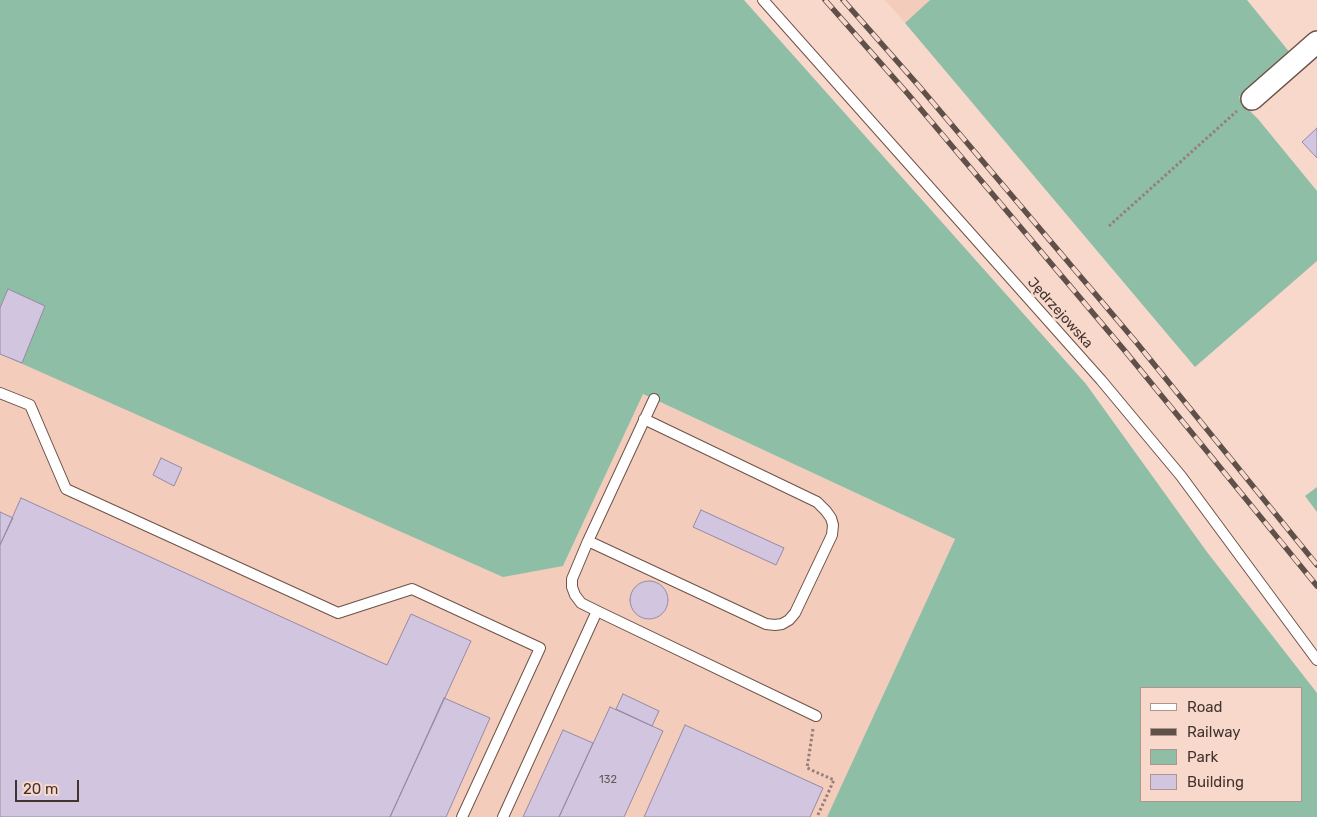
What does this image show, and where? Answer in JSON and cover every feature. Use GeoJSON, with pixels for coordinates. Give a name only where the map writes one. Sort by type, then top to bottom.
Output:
{"type":"FeatureCollection","features":[{"type":"Feature","properties":{"kind":"street"},"geometry":{"type":"LineString","coordinates":[[1252,100],[1317,42]]}},
{"type":"Feature","properties":{"kind":"lane","name":"Jędrzejowska"},"geometry":{"type":"LineString","coordinates":[[763,0],[1107,388],[1181,476],[1317,660]]}},
{"type":"Feature","properties":{"kind":"lane"},"geometry":{"type":"LineString","coordinates":[[0,393],[30,405],[66,489],[338,613],[412,589],[540,648],[462,817]]}},
{"type":"Feature","properties":{"kind":"lane"},"geometry":{"type":"LineString","coordinates":[[654,399],[572,578],[575,595],[581,603],[596,611],[816,716]]}},
{"type":"Feature","properties":{"kind":"lane"},"geometry":{"type":"LineString","coordinates":[[588,541],[766,624],[774,625],[782,624],[789,620],[795,613],[832,535],[833,525],[831,518],[817,502],[644,420]]}},
{"type":"Feature","properties":{"kind":"lane"},"geometry":{"type":"LineString","coordinates":[[503,817],[596,611]]}},
{"type":"Feature","properties":{"kind":"path"},"geometry":{"type":"LineString","coordinates":[[1109,226],[1244,105],[1252,100]]}},
{"type":"Feature","properties":{"kind":"path"},"geometry":{"type":"LineString","coordinates":[[816,716],[807,768],[834,780],[817,817]]}},
{"type":"Feature","properties":{"kind":"shaded area"},"geometry":{"type":"Polygon","coordinates":[[[885,0],[930,0],[905,23],[885,0]]]}},
{"type":"Feature","properties":{"kind":"shaded area"},"geometry":{"type":"Polygon","coordinates":[[[0,354],[564,565],[642,394],[955,539],[827,817],[0,817],[0,354]]]}},
{"type":"Feature","properties":{"kind":"green space"},"geometry":{"type":"Polygon","coordinates":[[[0,0],[744,0],[1086,384],[1207,552],[1317,693],[1317,817],[827,817],[955,539],[643,394],[563,566],[503,577],[0,354],[0,0]]]}},
{"type":"Feature","properties":{"kind":"green space"},"geometry":{"type":"Polygon","coordinates":[[[930,0],[1247,0],[1291,54],[1239,97],[1317,191],[1317,261],[1195,367],[905,23],[930,0]]]}},
{"type":"Feature","properties":{"kind":"green space"},"geometry":{"type":"Polygon","coordinates":[[[1317,487],[1317,512],[1305,496],[1317,487]]]}},
{"type":"Feature","properties":{"kind":"building"},"geometry":{"type":"Polygon","coordinates":[[[1317,128],[1317,158],[1302,142],[1317,128]]]}},
{"type":"Feature","properties":{"kind":"building"},"geometry":{"type":"Polygon","coordinates":[[[8,289],[45,306],[22,363],[0,354],[0,308],[8,289]]]}},
{"type":"Feature","properties":{"kind":"building"},"geometry":{"type":"Polygon","coordinates":[[[161,458],[182,468],[174,486],[153,475],[161,458]]]}},
{"type":"Feature","properties":{"kind":"building"},"geometry":{"type":"Polygon","coordinates":[[[21,498],[387,665],[411,614],[471,641],[390,817],[0,817],[0,545],[21,498]]]}},
{"type":"Feature","properties":{"kind":"building"},"geometry":{"type":"Polygon","coordinates":[[[701,510],[784,548],[776,565],[693,527],[701,510]]]}},
{"type":"Feature","properties":{"kind":"building"},"geometry":{"type":"Polygon","coordinates":[[[0,512],[13,518],[0,545],[0,512]]]}},
{"type":"Feature","properties":{"kind":"building"},"geometry":{"type":"Polygon","coordinates":[[[649,581],[656,582],[662,587],[667,593],[667,607],[662,613],[656,618],[649,619],[642,618],[636,613],[631,607],[630,600],[631,593],[636,587],[642,582],[649,581]]]}},
{"type":"Feature","properties":{"kind":"building"},"geometry":{"type":"Polygon","coordinates":[[[623,694],[659,711],[652,726],[616,709],[623,694]]]}},
{"type":"Feature","properties":{"kind":"building"},"geometry":{"type":"Polygon","coordinates":[[[444,698],[490,718],[446,817],[390,817],[444,698]]]}},
{"type":"Feature","properties":{"kind":"building"},"geometry":{"type":"Polygon","coordinates":[[[610,707],[663,731],[624,817],[559,817],[610,707]]]}},
{"type":"Feature","properties":{"kind":"building"},"geometry":{"type":"Polygon","coordinates":[[[685,725],[823,788],[810,817],[644,817],[685,725]]]}},
{"type":"Feature","properties":{"kind":"building"},"geometry":{"type":"Polygon","coordinates":[[[563,730],[593,743],[559,817],[523,817],[563,730]]]}},
{"type":"Feature","properties":{"kind":"railway"},"geometry":{"type":"LineString","coordinates":[[825,0],[908,94],[1125,351],[1317,586]]}},
{"type":"Feature","properties":{"kind":"railway"},"geometry":{"type":"LineString","coordinates":[[843,0],[918,85],[1136,342],[1317,565]]}}]}
